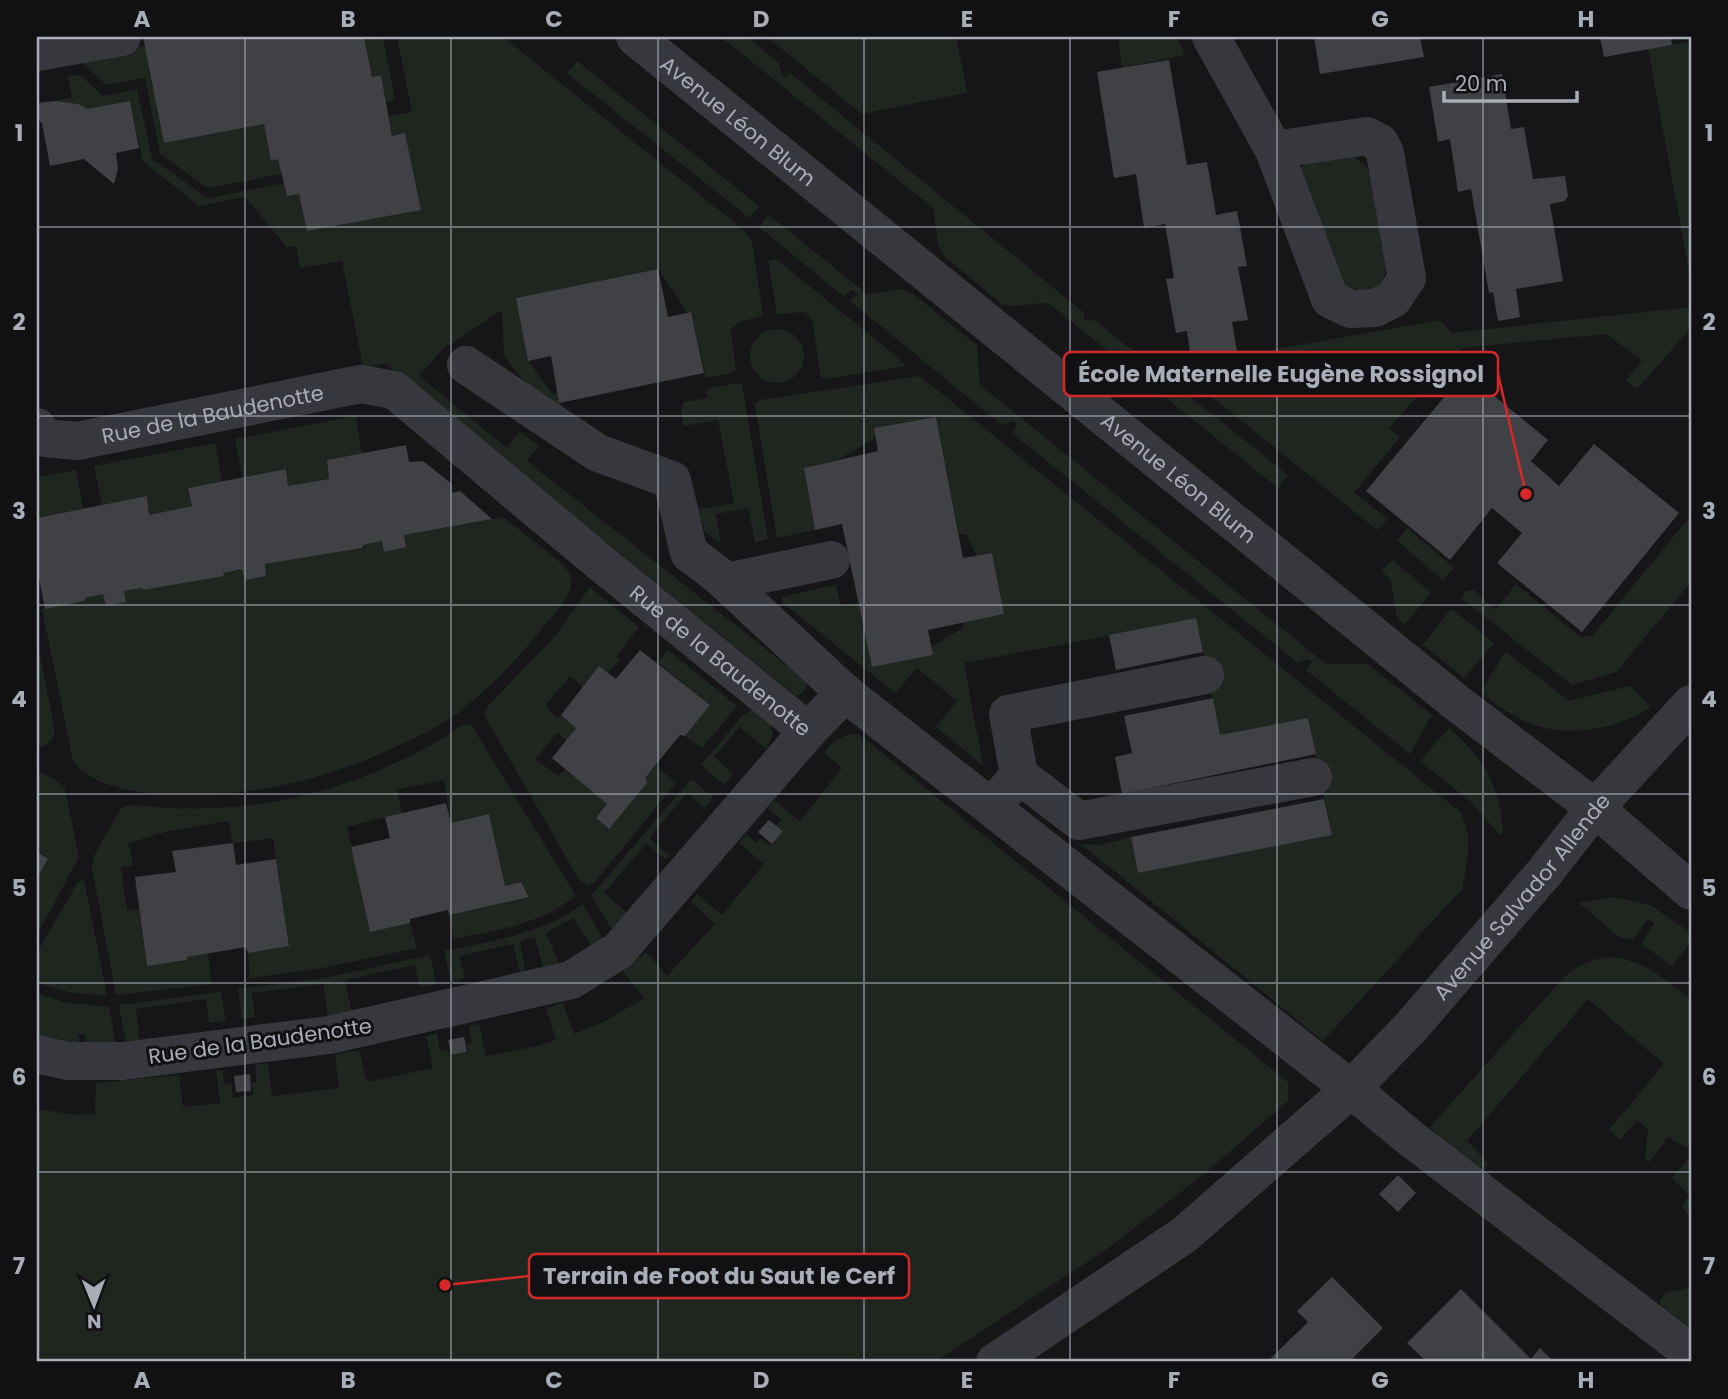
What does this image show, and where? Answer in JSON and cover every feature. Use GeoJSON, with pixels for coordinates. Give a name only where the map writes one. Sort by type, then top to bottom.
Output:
{"type":"FeatureCollection","features":[{"type":"Feature","properties":{"kind":"street"},"geometry":{"type":"LineString","coordinates":[[37,52],[122,37]]}},
{"type":"Feature","properties":{"kind":"street","name":"Avenue Léon Blum"},"geometry":{"type":"LineString","coordinates":[[635,37],[1457,703],[1595,808],[1691,891]]}},
{"type":"Feature","properties":{"kind":"street"},"geometry":{"type":"LineString","coordinates":[[1211,37],[1274,150],[1330,299],[1351,309],[1376,308],[1393,299],[1407,278],[1385,153],[1380,143],[1367,136],[1274,150]]}},
{"type":"Feature","properties":{"kind":"street"},"geometry":{"type":"LineString","coordinates":[[466,365],[598,453],[672,480],[689,553],[726,582],[845,693],[1409,1137],[1691,1353]]}},
{"type":"Feature","properties":{"kind":"street","name":"Rue de la Baudenotte"},"geometry":{"type":"LineString","coordinates":[[37,427],[45,438],[77,441],[361,384],[394,390],[808,732],[618,951],[571,980],[329,1035],[123,1061],[68,1061],[37,1054]]}},
{"type":"Feature","properties":{"kind":"street"},"geometry":{"type":"LineString","coordinates":[[726,582],[831,560]]}},
{"type":"Feature","properties":{"kind":"street"},"geometry":{"type":"LineString","coordinates":[[1205,676],[1009,714],[1019,775],[1079,821],[1313,777]]}},
{"type":"Feature","properties":{"kind":"street"},"geometry":{"type":"LineString","coordinates":[[808,732],[845,693]]}},
{"type":"Feature","properties":{"kind":"street","name":"Avenue Salvador Allende"},"geometry":{"type":"LineString","coordinates":[[995,1362],[1184,1234],[1351,1089],[1411,1027],[1545,873],[1595,808],[1691,704]]}},
{"type":"Feature","properties":{"kind":"street"},"geometry":{"type":"LineString","coordinates":[[992,807],[1019,775]]}},
{"type":"Feature","properties":{"kind":"shaded area"},"geometry":{"type":"Polygon","coordinates":[[[364,37],[383,37],[395,100],[386,102],[381,75],[372,77],[364,37]]]}},
{"type":"Feature","properties":{"kind":"shaded area"},"geometry":{"type":"Polygon","coordinates":[[[397,37],[503,37],[745,231],[752,241],[763,316],[739,322],[731,330],[736,370],[729,374],[706,378],[691,312],[687,312],[658,269],[517,298],[528,361],[553,394],[558,394],[559,403],[568,416],[553,418],[504,356],[502,310],[443,349],[419,376],[507,448],[520,432],[539,446],[527,461],[804,679],[806,689],[799,695],[795,695],[385,364],[363,367],[342,261],[300,268],[296,246],[287,247],[245,197],[199,206],[143,161],[130,101],[87,109],[78,104],[55,101],[72,97],[68,76],[80,75],[103,96],[137,89],[152,159],[208,198],[284,183],[287,196],[299,194],[308,231],[420,210],[405,133],[392,136],[389,116],[412,112],[397,37]]]}},
{"type":"Feature","properties":{"kind":"shaded area"},"geometry":{"type":"Polygon","coordinates":[[[721,37],[747,37],[779,63],[782,74],[786,77],[790,73],[1083,312],[1085,320],[1089,322],[1092,318],[1288,475],[1278,488],[1048,303],[1010,306],[1000,303],[942,254],[933,208],[721,37]]]}},
{"type":"Feature","properties":{"kind":"shaded area"},"geometry":{"type":"Polygon","coordinates":[[[767,37],[956,37],[967,93],[862,114],[767,37]]]}},
{"type":"Feature","properties":{"kind":"shaded area"},"geometry":{"type":"Polygon","coordinates":[[[1118,37],[1176,37],[1185,55],[1122,68],[1118,37]]]}},
{"type":"Feature","properties":{"kind":"shaded area"},"geometry":{"type":"Polygon","coordinates":[[[1691,42],[1691,282],[1648,49],[1691,42]]]}},
{"type":"Feature","properties":{"kind":"shaded area"},"geometry":{"type":"Polygon","coordinates":[[[145,46],[164,143],[264,124],[272,160],[278,159],[282,174],[208,188],[160,154],[145,78],[106,85],[79,60],[145,46]]]}},
{"type":"Feature","properties":{"kind":"shaded area"},"geometry":{"type":"Polygon","coordinates":[[[577,61],[759,206],[749,218],[567,73],[577,61]]]}},
{"type":"Feature","properties":{"kind":"shaded area"},"geometry":{"type":"Polygon","coordinates":[[[1354,157],[1367,167],[1370,176],[1386,266],[1381,282],[1370,289],[1340,283],[1299,169],[1305,164],[1354,157]]]}},
{"type":"Feature","properties":{"kind":"shaded area"},"geometry":{"type":"Polygon","coordinates":[[[769,215],[867,294],[902,289],[912,293],[977,345],[980,385],[1326,664],[1368,664],[1432,715],[1410,754],[1306,670],[1312,662],[1307,659],[1298,663],[1012,433],[1017,425],[1012,421],[1002,425],[850,301],[858,294],[852,290],[843,296],[759,227],[769,215]]]}},
{"type":"Feature","properties":{"kind":"shaded area"},"geometry":{"type":"Polygon","coordinates":[[[776,259],[906,366],[825,379],[820,376],[813,321],[805,312],[777,314],[768,260],[776,259]]]}},
{"type":"Feature","properties":{"kind":"shaded area"},"geometry":{"type":"Polygon","coordinates":[[[1691,307],[1691,328],[1637,389],[1626,380],[1642,361],[1606,334],[1461,348],[1389,428],[1400,437],[1354,493],[1388,519],[1377,530],[1175,367],[1440,320],[1451,333],[1691,307]]]}},
{"type":"Feature","properties":{"kind":"shaded area"},"geometry":{"type":"Polygon","coordinates":[[[777,329],[796,337],[804,356],[796,375],[777,383],[758,375],[750,356],[758,337],[777,329]]]}},
{"type":"Feature","properties":{"kind":"shaded area"},"geometry":{"type":"Polygon","coordinates":[[[920,376],[1458,810],[1463,818],[1468,848],[1462,889],[1323,1041],[1081,844],[1101,845],[1131,837],[1138,873],[1332,835],[1308,718],[1220,735],[1196,619],[964,663],[983,766],[936,727],[957,701],[917,668],[895,693],[782,602],[782,597],[785,596],[836,585],[841,606],[859,603],[872,667],[932,655],[931,647],[963,628],[963,622],[1004,614],[992,553],[977,556],[966,534],[959,534],[936,417],[874,428],[875,438],[837,460],[804,468],[815,530],[777,538],[755,404],[760,400],[920,376]]]}},
{"type":"Feature","properties":{"kind":"shaded area"},"geometry":{"type":"Polygon","coordinates":[[[742,384],[768,539],[755,543],[748,508],[716,514],[721,544],[705,532],[698,509],[734,503],[718,420],[683,426],[681,412],[684,402],[708,398],[706,389],[742,384]]]}},
{"type":"Feature","properties":{"kind":"shaded area"},"geometry":{"type":"Polygon","coordinates":[[[356,416],[362,454],[327,460],[329,479],[288,486],[286,469],[243,477],[235,439],[356,416]]]}},
{"type":"Feature","properties":{"kind":"shaded area"},"geometry":{"type":"Polygon","coordinates":[[[215,443],[222,481],[188,488],[192,506],[149,515],[147,496],[102,505],[94,466],[215,443]]]}},
{"type":"Feature","properties":{"kind":"shaded area"},"geometry":{"type":"Polygon","coordinates":[[[76,470],[83,509],[37,518],[37,477],[76,470]]]}},
{"type":"Feature","properties":{"kind":"shaded area"},"geometry":{"type":"Polygon","coordinates":[[[1691,515],[1691,582],[1616,672],[1572,685],[1461,598],[1466,591],[1473,590],[1496,610],[1516,584],[1581,637],[1593,635],[1691,515]]]}},
{"type":"Feature","properties":{"kind":"shaded area"},"geometry":{"type":"Polygon","coordinates":[[[503,517],[567,570],[571,576],[570,589],[558,609],[504,672],[470,703],[438,726],[345,768],[287,784],[227,793],[196,795],[128,790],[91,777],[73,761],[42,609],[103,594],[107,606],[126,602],[124,591],[223,575],[242,569],[245,580],[266,576],[265,564],[362,548],[363,545],[382,541],[384,552],[405,547],[404,535],[503,517]]]}},
{"type":"Feature","properties":{"kind":"shaded area"},"geometry":{"type":"Polygon","coordinates":[[[1408,528],[1454,568],[1443,581],[1397,540],[1408,528]]]}},
{"type":"Feature","properties":{"kind":"shaded area"},"geometry":{"type":"Polygon","coordinates":[[[1393,560],[1431,593],[1403,626],[1396,613],[1391,580],[1381,571],[1393,560]]]}},
{"type":"Feature","properties":{"kind":"shaded area"},"geometry":{"type":"Polygon","coordinates":[[[590,587],[639,627],[616,656],[620,660],[608,673],[599,666],[583,687],[570,676],[545,706],[557,718],[561,715],[576,728],[566,740],[557,733],[535,759],[558,776],[565,769],[607,804],[597,818],[608,829],[646,783],[645,778],[655,765],[676,783],[595,882],[587,886],[578,878],[484,715],[487,707],[556,635],[590,587]]]}},
{"type":"Feature","properties":{"kind":"shaded area"},"geometry":{"type":"Polygon","coordinates":[[[1450,610],[1494,643],[1464,678],[1423,645],[1450,610]]]}},
{"type":"Feature","properties":{"kind":"shaded area"},"geometry":{"type":"Polygon","coordinates":[[[37,641],[55,730],[49,742],[37,748],[37,641]]]}},
{"type":"Feature","properties":{"kind":"shaded area"},"geometry":{"type":"Polygon","coordinates":[[[668,650],[737,706],[702,748],[685,736],[710,705],[658,663],[668,650]]]}},
{"type":"Feature","properties":{"kind":"shaded area"},"geometry":{"type":"Polygon","coordinates":[[[1506,652],[1569,701],[1630,686],[1651,707],[1616,724],[1579,731],[1542,727],[1524,721],[1499,707],[1481,691],[1506,652]]]}},
{"type":"Feature","properties":{"kind":"shaded area"},"geometry":{"type":"Polygon","coordinates":[[[754,709],[771,727],[770,742],[766,749],[739,727],[714,757],[733,774],[724,785],[701,765],[743,715],[754,709]]]}},
{"type":"Feature","properties":{"kind":"shaded area"},"geometry":{"type":"Polygon","coordinates":[[[465,724],[472,726],[576,896],[533,920],[454,939],[449,915],[529,896],[521,882],[505,886],[489,815],[451,823],[444,780],[397,790],[402,813],[347,827],[370,931],[410,923],[417,948],[318,969],[250,978],[248,953],[289,945],[273,838],[233,843],[228,821],[169,831],[128,843],[133,865],[121,868],[127,910],[139,909],[147,966],[187,960],[187,957],[208,953],[212,984],[116,995],[92,868],[94,856],[121,808],[138,805],[162,808],[232,807],[310,794],[386,767],[433,744],[465,724]]]}},
{"type":"Feature","properties":{"kind":"shaded area"},"geometry":{"type":"Polygon","coordinates":[[[1449,728],[1471,750],[1488,774],[1502,816],[1503,833],[1500,835],[1470,801],[1420,761],[1449,728]]]}},
{"type":"Feature","properties":{"kind":"shaded area"},"geometry":{"type":"Polygon","coordinates":[[[857,734],[1288,1082],[1288,1101],[1203,1175],[1107,1249],[935,1362],[37,1362],[37,1109],[76,1115],[95,1114],[96,1083],[179,1075],[183,1107],[220,1103],[216,1071],[223,1070],[224,1085],[231,1084],[233,1098],[253,1095],[252,1083],[257,1082],[255,1065],[268,1063],[272,1096],[339,1088],[335,1055],[359,1050],[367,1082],[433,1068],[426,1036],[437,1033],[440,1051],[448,1049],[450,1056],[468,1052],[467,1044],[472,1043],[469,1026],[479,1024],[486,1056],[556,1040],[546,1009],[563,1003],[574,1034],[607,1020],[644,998],[623,971],[646,952],[667,976],[715,924],[691,902],[697,894],[722,915],[764,864],[739,843],[746,834],[757,843],[761,839],[771,846],[783,831],[777,825],[781,819],[768,808],[774,800],[800,821],[842,768],[824,753],[838,739],[857,734]]]}},
{"type":"Feature","properties":{"kind":"shaded area"},"geometry":{"type":"Polygon","coordinates":[[[37,771],[54,779],[65,789],[79,857],[37,935],[37,879],[48,859],[37,852],[37,771]]]}},
{"type":"Feature","properties":{"kind":"shaded area"},"geometry":{"type":"Polygon","coordinates":[[[691,779],[713,797],[705,808],[687,793],[649,838],[670,856],[666,860],[646,844],[604,893],[630,915],[613,931],[591,896],[691,779]]]}},
{"type":"Feature","properties":{"kind":"shaded area"},"geometry":{"type":"Polygon","coordinates":[[[83,879],[107,996],[73,993],[37,983],[37,952],[78,882],[83,879]]]}},
{"type":"Feature","properties":{"kind":"shaded area"},"geometry":{"type":"Polygon","coordinates":[[[1613,897],[1650,905],[1691,933],[1691,942],[1672,966],[1641,943],[1655,923],[1648,919],[1633,940],[1619,937],[1579,903],[1613,897]]]}},
{"type":"Feature","properties":{"kind":"shaded area"},"geometry":{"type":"Polygon","coordinates":[[[583,904],[603,939],[592,947],[573,918],[546,933],[559,964],[544,970],[535,937],[520,942],[526,974],[521,976],[513,944],[460,956],[465,978],[451,982],[444,951],[498,940],[533,929],[550,923],[583,904]]]}},
{"type":"Feature","properties":{"kind":"shaded area"},"geometry":{"type":"Polygon","coordinates":[[[430,955],[436,984],[420,987],[415,965],[345,980],[352,1012],[328,1017],[323,984],[252,993],[255,1017],[242,1019],[238,989],[325,978],[430,955]]]}},
{"type":"Feature","properties":{"kind":"shaded area"},"geometry":{"type":"Polygon","coordinates":[[[1608,957],[1642,965],[1691,999],[1691,1143],[1686,1148],[1668,1137],[1649,1162],[1645,1159],[1648,1129],[1637,1120],[1620,1140],[1609,1130],[1664,1064],[1588,999],[1467,1141],[1487,1162],[1487,1167],[1481,1168],[1430,1127],[1565,976],[1585,964],[1608,957]]]}},
{"type":"Feature","properties":{"kind":"shaded area"},"geometry":{"type":"Polygon","coordinates":[[[221,992],[226,1021],[209,1023],[206,999],[136,1009],[140,1043],[126,1044],[119,1005],[221,992]]]}},
{"type":"Feature","properties":{"kind":"shaded area"},"geometry":{"type":"Polygon","coordinates":[[[37,993],[63,1002],[109,1007],[116,1045],[85,1045],[85,1034],[78,1034],[79,1044],[37,1035],[37,993]]]}},
{"type":"Feature","properties":{"kind":"shaded area"},"geometry":{"type":"Polygon","coordinates":[[[1691,1155],[1691,1218],[1682,1207],[1689,1196],[1672,1178],[1691,1155]]]}},
{"type":"Feature","properties":{"kind":"shaded area"},"geometry":{"type":"Polygon","coordinates":[[[1691,1287],[1691,1331],[1660,1304],[1660,1300],[1666,1293],[1691,1287]]]}},
{"type":"Feature","properties":{"kind":"building"},"geometry":{"type":"Polygon","coordinates":[[[143,37],[364,37],[372,77],[381,75],[392,136],[405,133],[421,210],[307,231],[299,194],[287,196],[278,159],[271,161],[264,124],[164,143],[143,37]]]}},
{"type":"Feature","properties":{"kind":"building"},"geometry":{"type":"Polygon","coordinates":[[[1314,37],[1420,37],[1424,57],[1320,74],[1314,37]]]}},
{"type":"Feature","properties":{"kind":"building"},"geometry":{"type":"Polygon","coordinates":[[[1600,37],[1671,37],[1672,45],[1604,57],[1600,37]]]}},
{"type":"Feature","properties":{"kind":"building"},"geometry":{"type":"Polygon","coordinates":[[[1169,60],[1187,165],[1207,162],[1216,215],[1237,211],[1247,266],[1238,267],[1248,320],[1232,322],[1238,357],[1192,365],[1187,331],[1176,333],[1166,279],[1174,278],[1165,224],[1144,228],[1136,174],[1114,178],[1097,72],[1169,60]]]}},
{"type":"Feature","properties":{"kind":"building"},"geometry":{"type":"Polygon","coordinates":[[[1502,74],[1511,129],[1524,127],[1533,179],[1565,176],[1568,196],[1565,201],[1550,204],[1563,281],[1516,289],[1520,317],[1498,321],[1493,292],[1489,293],[1471,189],[1458,192],[1450,139],[1438,142],[1429,87],[1502,74]]]}},
{"type":"Feature","properties":{"kind":"building"},"geometry":{"type":"Polygon","coordinates":[[[55,101],[78,104],[87,109],[130,101],[139,148],[116,153],[118,169],[114,184],[84,159],[50,166],[42,123],[37,119],[37,103],[55,101]]]}},
{"type":"Feature","properties":{"kind":"building"},"geometry":{"type":"Polygon","coordinates":[[[658,269],[668,317],[691,312],[704,373],[559,403],[551,356],[528,361],[516,298],[658,269]]]}},
{"type":"Feature","properties":{"kind":"building"},"geometry":{"type":"Polygon","coordinates":[[[1465,372],[1548,440],[1531,461],[1559,486],[1594,444],[1679,513],[1582,632],[1497,563],[1522,533],[1492,508],[1450,560],[1366,491],[1465,372]]]}},
{"type":"Feature","properties":{"kind":"building"},"geometry":{"type":"Polygon","coordinates":[[[936,417],[963,558],[992,553],[1004,614],[928,630],[933,655],[872,667],[842,524],[815,530],[804,468],[878,451],[874,428],[936,417]]]}},
{"type":"Feature","properties":{"kind":"building"},"geometry":{"type":"Polygon","coordinates":[[[406,445],[409,462],[423,461],[452,484],[452,493],[460,491],[492,519],[404,535],[406,547],[384,552],[382,541],[363,545],[362,548],[265,564],[266,576],[245,580],[242,569],[223,573],[224,576],[124,591],[126,602],[106,606],[103,594],[45,609],[37,568],[37,518],[147,496],[149,515],[192,506],[188,488],[286,469],[288,486],[329,479],[327,460],[406,445]]]}},
{"type":"Feature","properties":{"kind":"building"},"geometry":{"type":"Polygon","coordinates":[[[1196,618],[1203,652],[1116,670],[1109,635],[1196,618]]]}},
{"type":"Feature","properties":{"kind":"building"},"geometry":{"type":"Polygon","coordinates":[[[640,650],[710,705],[685,736],[680,735],[671,746],[645,778],[647,783],[609,829],[596,818],[607,804],[552,758],[576,728],[561,715],[599,666],[616,679],[640,650]]]}},
{"type":"Feature","properties":{"kind":"building"},"geometry":{"type":"Polygon","coordinates":[[[1213,698],[1220,735],[1308,718],[1316,754],[1122,794],[1115,757],[1132,753],[1124,716],[1213,698]]]}},
{"type":"Feature","properties":{"kind":"building"},"geometry":{"type":"Polygon","coordinates":[[[1324,799],[1332,835],[1138,873],[1131,837],[1324,799]]]}},
{"type":"Feature","properties":{"kind":"building"},"geometry":{"type":"Polygon","coordinates":[[[446,803],[451,823],[489,814],[505,886],[521,882],[529,897],[449,915],[448,910],[410,919],[410,923],[370,932],[351,847],[390,838],[385,817],[446,803]]]}},
{"type":"Feature","properties":{"kind":"building"},"geometry":{"type":"Polygon","coordinates":[[[769,820],[783,831],[772,844],[758,832],[769,820]]]}},
{"type":"Feature","properties":{"kind":"building"},"geometry":{"type":"Polygon","coordinates":[[[233,843],[236,865],[276,859],[289,946],[248,953],[246,947],[147,966],[135,877],[176,872],[172,851],[233,843]]]}},
{"type":"Feature","properties":{"kind":"building"},"geometry":{"type":"Polygon","coordinates":[[[37,852],[48,859],[37,879],[37,852]]]}},
{"type":"Feature","properties":{"kind":"building"},"geometry":{"type":"Polygon","coordinates":[[[464,1037],[467,1052],[451,1055],[448,1040],[464,1037]]]}},
{"type":"Feature","properties":{"kind":"building"},"geometry":{"type":"Polygon","coordinates":[[[250,1074],[251,1091],[236,1092],[234,1076],[250,1074]]]}},
{"type":"Feature","properties":{"kind":"building"},"geometry":{"type":"Polygon","coordinates":[[[1398,1175],[1416,1193],[1398,1212],[1379,1194],[1398,1175]]]}},
{"type":"Feature","properties":{"kind":"building"},"geometry":{"type":"Polygon","coordinates":[[[1332,1277],[1383,1328],[1349,1362],[1267,1362],[1308,1322],[1297,1311],[1332,1277]]]}},
{"type":"Feature","properties":{"kind":"building"},"geometry":{"type":"Polygon","coordinates":[[[1461,1289],[1531,1359],[1540,1348],[1554,1362],[1427,1362],[1407,1343],[1461,1289]]]}},
{"type":"Feature","properties":{"kind":"place","name":"École Maternelle Eugène Rossignol"},"geometry":{"type":"Point","coordinates":[1526,494]}},
{"type":"Feature","properties":{"kind":"place","name":"Terrain de Foot du Saut le Cerf"},"geometry":{"type":"Point","coordinates":[445,1285]}}]}
